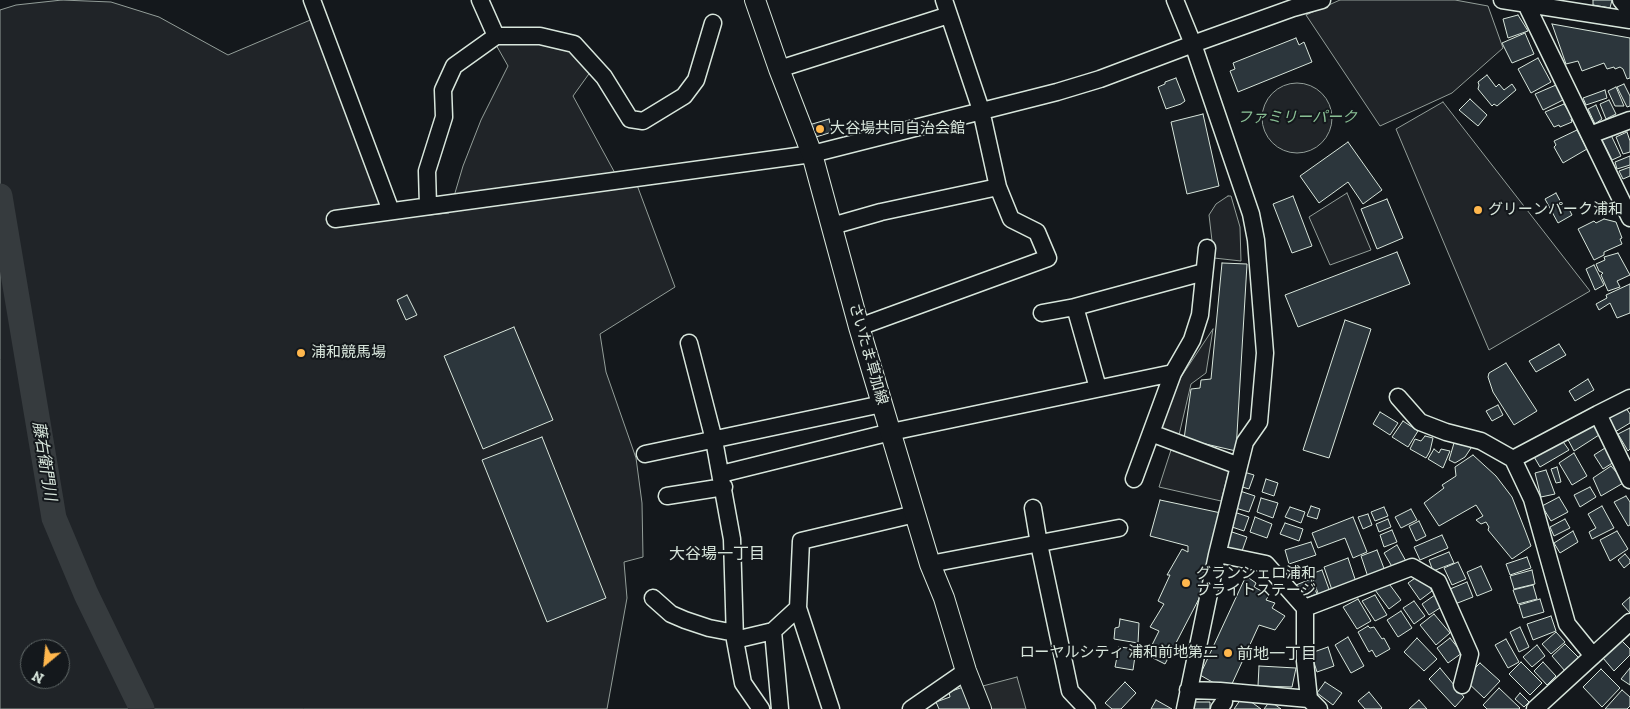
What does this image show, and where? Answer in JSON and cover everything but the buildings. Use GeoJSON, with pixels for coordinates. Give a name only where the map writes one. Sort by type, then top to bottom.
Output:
{"type":"FeatureCollection","features":[{"type":"Feature","properties":{"kind":"main road","name":"さいたま草加線"},"geometry":{"type":"LineString","coordinates":[[755,0],[812,154],[859,327],[930,564],[944,598],[966,671],[981,709]]}},
{"type":"Feature","properties":{"kind":"street"},"geometry":{"type":"LineString","coordinates":[[312,0],[391,211]]}},
{"type":"Feature","properties":{"kind":"street"},"geometry":{"type":"LineString","coordinates":[[480,0],[496,36]]}},
{"type":"Feature","properties":{"kind":"street"},"geometry":{"type":"LineString","coordinates":[[1175,0],[1193,44],[1251,214],[1256,240],[1265,353],[1259,422],[1246,442],[1239,466],[1185,709]]}},
{"type":"Feature","properties":{"kind":"street"},"geometry":{"type":"LineString","coordinates":[[334,219],[812,154],[1057,92],[1100,79],[1193,44],[1290,4],[1322,0]]}},
{"type":"Feature","properties":{"kind":"street"},"geometry":{"type":"LineString","coordinates":[[1502,0],[1525,2],[1630,20]]}},
{"type":"Feature","properties":{"kind":"street"},"geometry":{"type":"LineString","coordinates":[[1621,0],[1630,11]]}},
{"type":"Feature","properties":{"kind":"street"},"geometry":{"type":"LineString","coordinates":[[1525,2],[1630,218]]}},
{"type":"Feature","properties":{"kind":"street"},"geometry":{"type":"LineString","coordinates":[[779,69],[946,7],[981,110],[998,187],[1011,219],[1037,232],[1048,258],[859,327]]}},
{"type":"Feature","properties":{"kind":"street"},"geometry":{"type":"LineString","coordinates":[[428,206],[427,171],[444,117],[443,90],[454,66],[496,36],[540,36],[574,44],[604,77],[630,119],[643,121],[684,96],[696,80],[713,22]]}},
{"type":"Feature","properties":{"kind":"street"},"geometry":{"type":"LineString","coordinates":[[1590,135],[1630,120]]}},
{"type":"Feature","properties":{"kind":"street"},"geometry":{"type":"LineString","coordinates":[[832,226],[881,212],[998,187]]}},
{"type":"Feature","properties":{"kind":"street"},"geometry":{"type":"LineString","coordinates":[[1134,479],[1173,373],[1192,340],[1200,315],[1207,248]]}},
{"type":"Feature","properties":{"kind":"street"},"geometry":{"type":"LineString","coordinates":[[1042,313],[1075,307],[1204,272]]}},
{"type":"Feature","properties":{"kind":"street"},"geometry":{"type":"LineString","coordinates":[[1075,307],[1098,388]]}},
{"type":"Feature","properties":{"kind":"street"},"geometry":{"type":"LineString","coordinates":[[689,343],[714,440],[732,539],[735,637],[743,683],[761,709]]}},
{"type":"Feature","properties":{"kind":"street"},"geometry":{"type":"LineString","coordinates":[[668,496],[892,432],[1173,373]]}},
{"type":"Feature","properties":{"kind":"street"},"geometry":{"type":"LineString","coordinates":[[1398,397],[1420,422],[1446,432],[1482,441],[1513,459],[1532,499],[1567,624],[1593,656]]}},
{"type":"Feature","properties":{"kind":"street"},"geometry":{"type":"LineString","coordinates":[[1513,459],[1630,398]]}},
{"type":"Feature","properties":{"kind":"street"},"geometry":{"type":"LineString","coordinates":[[644,454],[882,404]]}},
{"type":"Feature","properties":{"kind":"street"},"geometry":{"type":"LineString","coordinates":[[1598,414],[1630,480]]}},
{"type":"Feature","properties":{"kind":"street"},"geometry":{"type":"LineString","coordinates":[[1151,434],[1239,466]]}},
{"type":"Feature","properties":{"kind":"street"},"geometry":{"type":"LineString","coordinates":[[1034,508],[1039,544],[1070,691],[1087,709]]}},
{"type":"Feature","properties":{"kind":"street"},"geometry":{"type":"LineString","coordinates":[[831,709],[798,608],[801,540],[915,514]]}},
{"type":"Feature","properties":{"kind":"street"},"geometry":{"type":"LineString","coordinates":[[930,564],[1119,528]]}},
{"type":"Feature","properties":{"kind":"street"},"geometry":{"type":"LineString","coordinates":[[1188,690],[1220,691],[1314,704],[1305,662],[1305,608],[1266,564],[1218,555]]}},
{"type":"Feature","properties":{"kind":"street"},"geometry":{"type":"LineString","coordinates":[[1305,608],[1412,567],[1438,582],[1470,654],[1462,685]]}},
{"type":"Feature","properties":{"kind":"street"},"geometry":{"type":"LineString","coordinates":[[653,598],[670,614],[735,637],[773,631],[798,608]]}},
{"type":"Feature","properties":{"kind":"street"},"geometry":{"type":"LineString","coordinates":[[1535,709],[1630,622]]}},
{"type":"Feature","properties":{"kind":"street"},"geometry":{"type":"LineString","coordinates":[[773,631],[780,709]]}},
{"type":"Feature","properties":{"kind":"street"},"geometry":{"type":"LineString","coordinates":[[911,709],[966,671]]}},
{"type":"Feature","properties":{"kind":"green space","name":"浦和競馬場"},"geometry":{"type":"Polygon","coordinates":[[[62,0],[111,2],[159,17],[228,55],[315,18],[391,219],[449,213],[463,166],[481,120],[508,66],[495,43],[532,41],[568,48],[591,71],[573,96],[622,186],[637,185],[675,287],[600,334],[606,372],[636,458],[642,503],[643,557],[624,562],[627,598],[607,709],[0,709],[0,10],[16,5],[62,0]]]}},
{"type":"Feature","properties":{"kind":"green space"},"geometry":{"type":"Polygon","coordinates":[[[1340,0],[1455,0],[1488,6],[1503,48],[1452,93],[1380,126],[1306,15],[1340,0]]]}},
{"type":"Feature","properties":{"kind":"green space","name":"ファミリーパーク"},"geometry":{"type":"Polygon","coordinates":[[[1297,83],[1310,86],[1322,93],[1329,105],[1332,118],[1329,131],[1322,143],[1310,150],[1297,153],[1284,150],[1272,143],[1265,131],[1262,118],[1265,105],[1272,93],[1284,86],[1297,83]]]}},
{"type":"Feature","properties":{"kind":"green space","name":"グリーンパーク浦和"},"geometry":{"type":"Polygon","coordinates":[[[1443,102],[1590,291],[1489,350],[1396,129],[1443,102]]]}},
{"type":"Feature","properties":{"kind":"green space"},"geometry":{"type":"Polygon","coordinates":[[[1347,193],[1371,250],[1330,265],[1309,217],[1347,193]]]}},
{"type":"Feature","properties":{"kind":"green space"},"geometry":{"type":"Polygon","coordinates":[[[1231,196],[1240,227],[1241,261],[1214,258],[1209,215],[1216,204],[1231,196]]]}},
{"type":"Feature","properties":{"kind":"green space"},"geometry":{"type":"Polygon","coordinates":[[[1213,329],[1206,373],[1191,384],[1179,435],[1159,428],[1181,377],[1213,329]]]}},
{"type":"Feature","properties":{"kind":"green space"},"geometry":{"type":"Polygon","coordinates":[[[1171,450],[1229,470],[1221,501],[1159,487],[1171,450]]]}},
{"type":"Feature","properties":{"kind":"shaded area"},"geometry":{"type":"Polygon","coordinates":[[[1017,677],[1026,709],[987,709],[979,687],[1017,677]]]}},
{"type":"Feature","properties":{"kind":"waterway","name":"藤右衛門川"},"geometry":{"type":"LineString","coordinates":[[0,196],[54,518],[86,594],[142,709]]}},
{"type":"Feature","properties":{"kind":"place","name":"大谷場共同自治会館"},"geometry":{"type":"Point","coordinates":[820,129]}},
{"type":"Feature","properties":{"kind":"place","name":"グリーンパーク浦和"},"geometry":{"type":"Point","coordinates":[1478,210]}},
{"type":"Feature","properties":{"kind":"place","name":"浦和競馬場"},"geometry":{"type":"Point","coordinates":[301,353]}},
{"type":"Feature","properties":{"kind":"place","name":"グランシェロ浦和 ブライトステージ"},"geometry":{"type":"Point","coordinates":[1186,583]}},
{"type":"Feature","properties":{"kind":"place","name":"ローヤルシティ 浦和前地第二"},"geometry":{"type":"Point","coordinates":[1228,653]}},
{"type":"Feature","properties":{"kind":"district","name":"大谷場一丁目"},"geometry":{"type":"Point","coordinates":[717,554]}},
{"type":"Feature","properties":{"kind":"district","name":"前地一丁目"},"geometry":{"type":"Point","coordinates":[1277,654]}}]}
